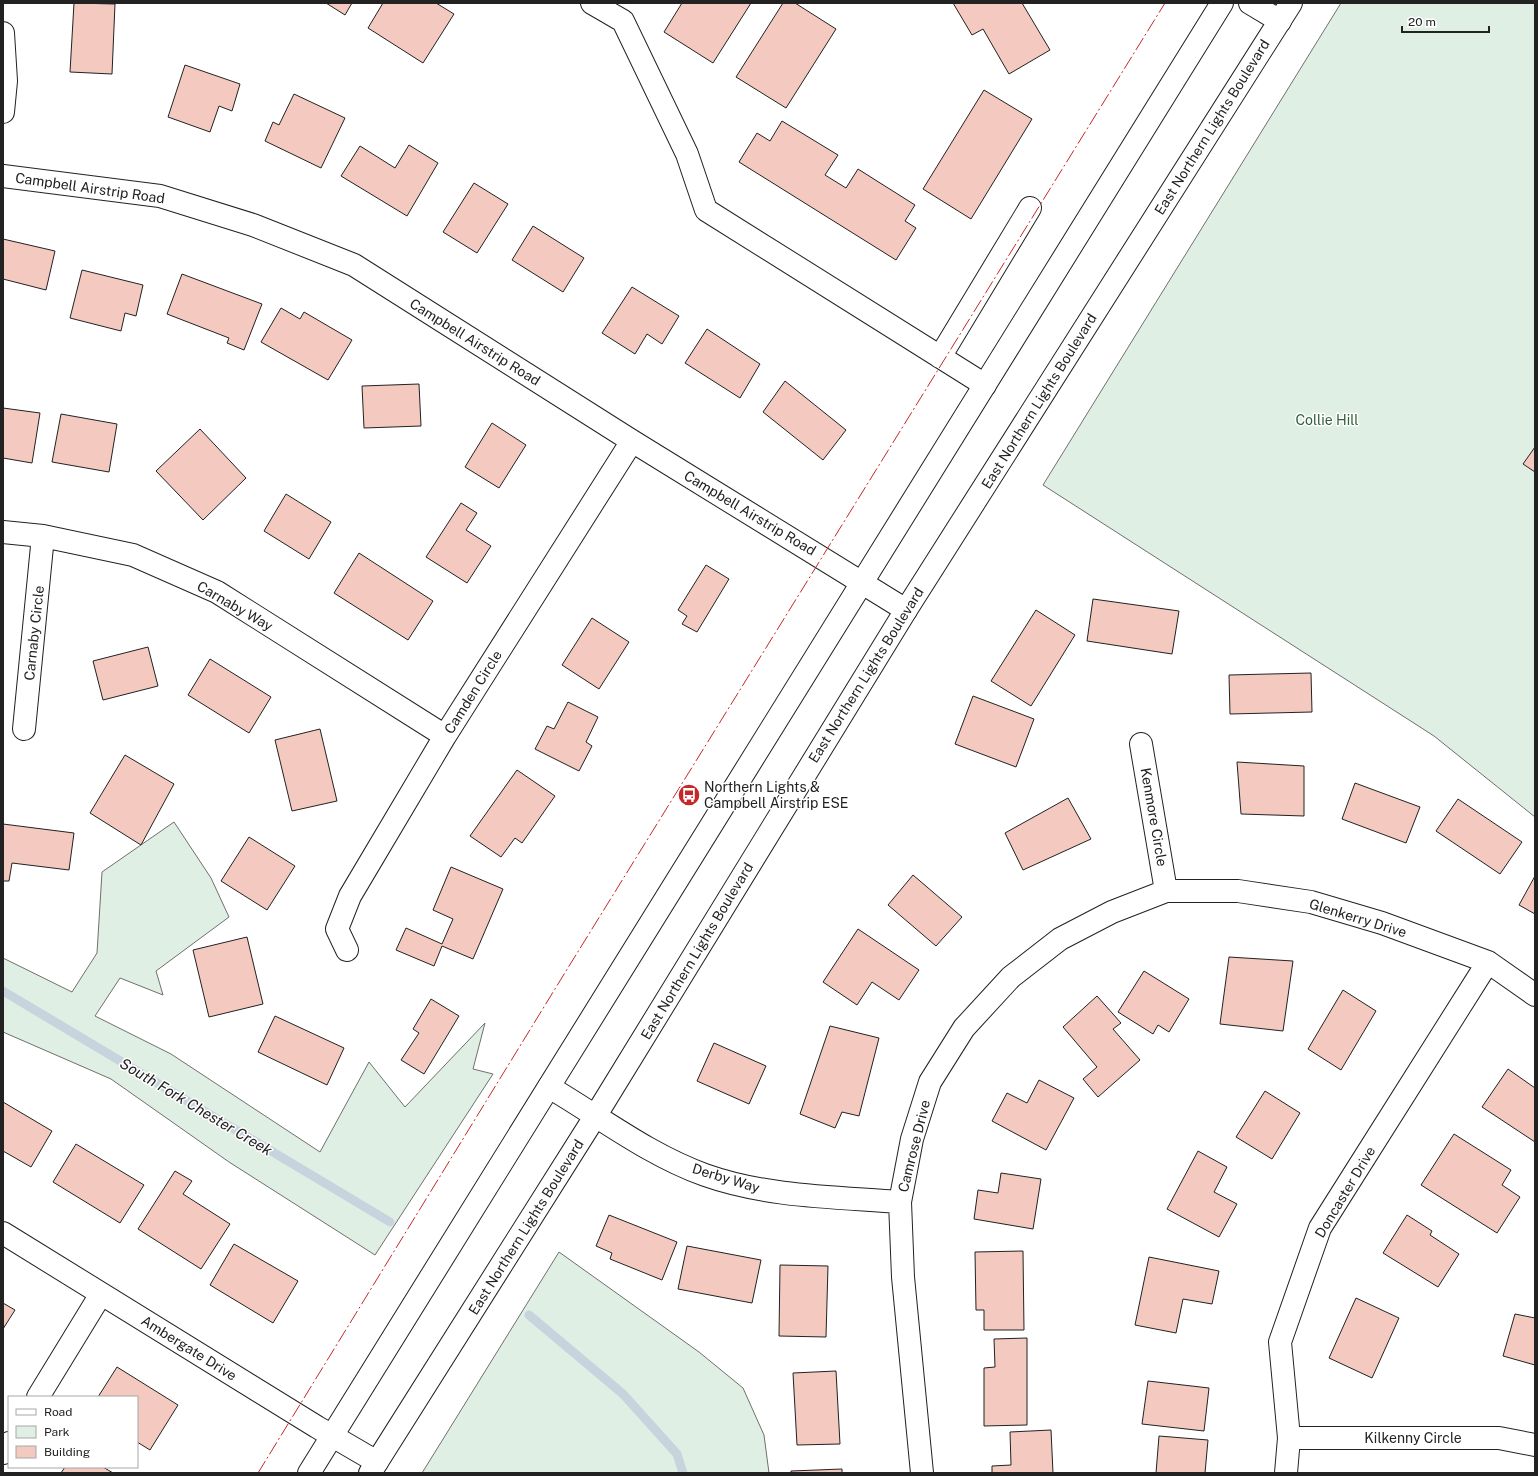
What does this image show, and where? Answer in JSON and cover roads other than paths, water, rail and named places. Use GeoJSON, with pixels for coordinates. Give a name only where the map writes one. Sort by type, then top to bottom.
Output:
{"type":"FeatureCollection","features":[{"type":"Feature","properties":{"kind":"street"},"geometry":{"type":"LineString","coordinates":[[592,3],[623,21],[686,154],[706,210],[986,385]]}},
{"type":"Feature","properties":{"kind":"street"},"geometry":{"type":"LineString","coordinates":[[309,1473],[1222,3]]}},
{"type":"Feature","properties":{"kind":"street"},"geometry":{"type":"LineString","coordinates":[[1250,3],[1280,21]]}},
{"type":"Feature","properties":{"kind":"street","name":"East Northern Lights Boulevard"},"geometry":{"type":"LineString","coordinates":[[374,1467],[596,1115],[906,610],[1291,3]]}},
{"type":"Feature","properties":{"kind":"street"},"geometry":{"type":"LineString","coordinates":[[3,34],[6,81],[3,112]]}},
{"type":"Feature","properties":{"kind":"street","name":"Campbell Airstrip Road"},"geometry":{"type":"LineString","coordinates":[[3,176],[160,196],[253,225],[354,265],[632,441],[863,582],[906,610]]}},
{"type":"Feature","properties":{"kind":"street"},"geometry":{"type":"LineString","coordinates":[[940,357],[1030,208]]}},
{"type":"Feature","properties":{"kind":"street","name":"Camden Circle"},"geometry":{"type":"LineString","coordinates":[[347,950],[337,929],[350,896],[445,736],[632,441]]}},
{"type":"Feature","properties":{"kind":"street","name":"Carnaby Way"},"geometry":{"type":"LineString","coordinates":[[3,532],[43,536],[133,555],[217,592],[445,736]]}},
{"type":"Feature","properties":{"kind":"street","name":"Carnaby Circle"},"geometry":{"type":"LineString","coordinates":[[24,729],[43,536]]}},
{"type":"Feature","properties":{"kind":"street","name":"Kenmore Circle"},"geometry":{"type":"LineString","coordinates":[[1141,744],[1166,891]]}},
{"type":"Feature","properties":{"kind":"street","name":"Glenkerry Drive"},"geometry":{"type":"LineString","coordinates":[[1166,891],[1238,891],[1311,902],[1382,924],[1488,962],[1535,995]]}},
{"type":"Feature","properties":{"kind":"street","name":"Camrose Drive"},"geometry":{"type":"LineString","coordinates":[[922,1473],[904,1277],[900,1202],[912,1140],[930,1082],[964,1028],[1011,977],[1060,939],[1112,912],[1166,891]]}},
{"type":"Feature","properties":{"kind":"street","name":"Doncaster Drive"},"geometry":{"type":"LineString","coordinates":[[1286,1473],[1289,1438],[1280,1342],[1320,1228],[1488,962]]}},
{"type":"Feature","properties":{"kind":"street","name":"Derby Way"},"geometry":{"type":"LineString","coordinates":[[549,1087],[648,1148],[704,1175],[755,1188],[803,1195],[900,1202]]}},
{"type":"Feature","properties":{"kind":"street","name":"Ambergate Drive"},"geometry":{"type":"LineString","coordinates":[[3,1232],[332,1436],[374,1467]]}},
{"type":"Feature","properties":{"kind":"street"},"geometry":{"type":"LineString","coordinates":[[39,1396],[101,1294]]}},
{"type":"Feature","properties":{"kind":"street","name":"Kilkenny Circle"},"geometry":{"type":"LineString","coordinates":[[1289,1438],[1499,1438],[1535,1446]]}},
{"type":"Feature","properties":{"kind":"waterway","name":"South Fork Chester Creek"},"geometry":{"type":"LineString","coordinates":[[3,991],[390,1222]]}},
{"type":"Feature","properties":{"kind":"waterway","name":"South Fork Chester Creek"},"geometry":{"type":"LineString","coordinates":[[529,1315],[623,1394],[677,1454],[683,1473]]}},
{"type":"Feature","properties":{"kind":"place","name":"Northern Lights & Campbell Airstrip ESE"},"geometry":{"type":"Point","coordinates":[689,795]}},
{"type":"Feature","properties":{"kind":"park label","name":"Collie Hill"},"geometry":{"type":"Point","coordinates":[1327,420]}}]}
